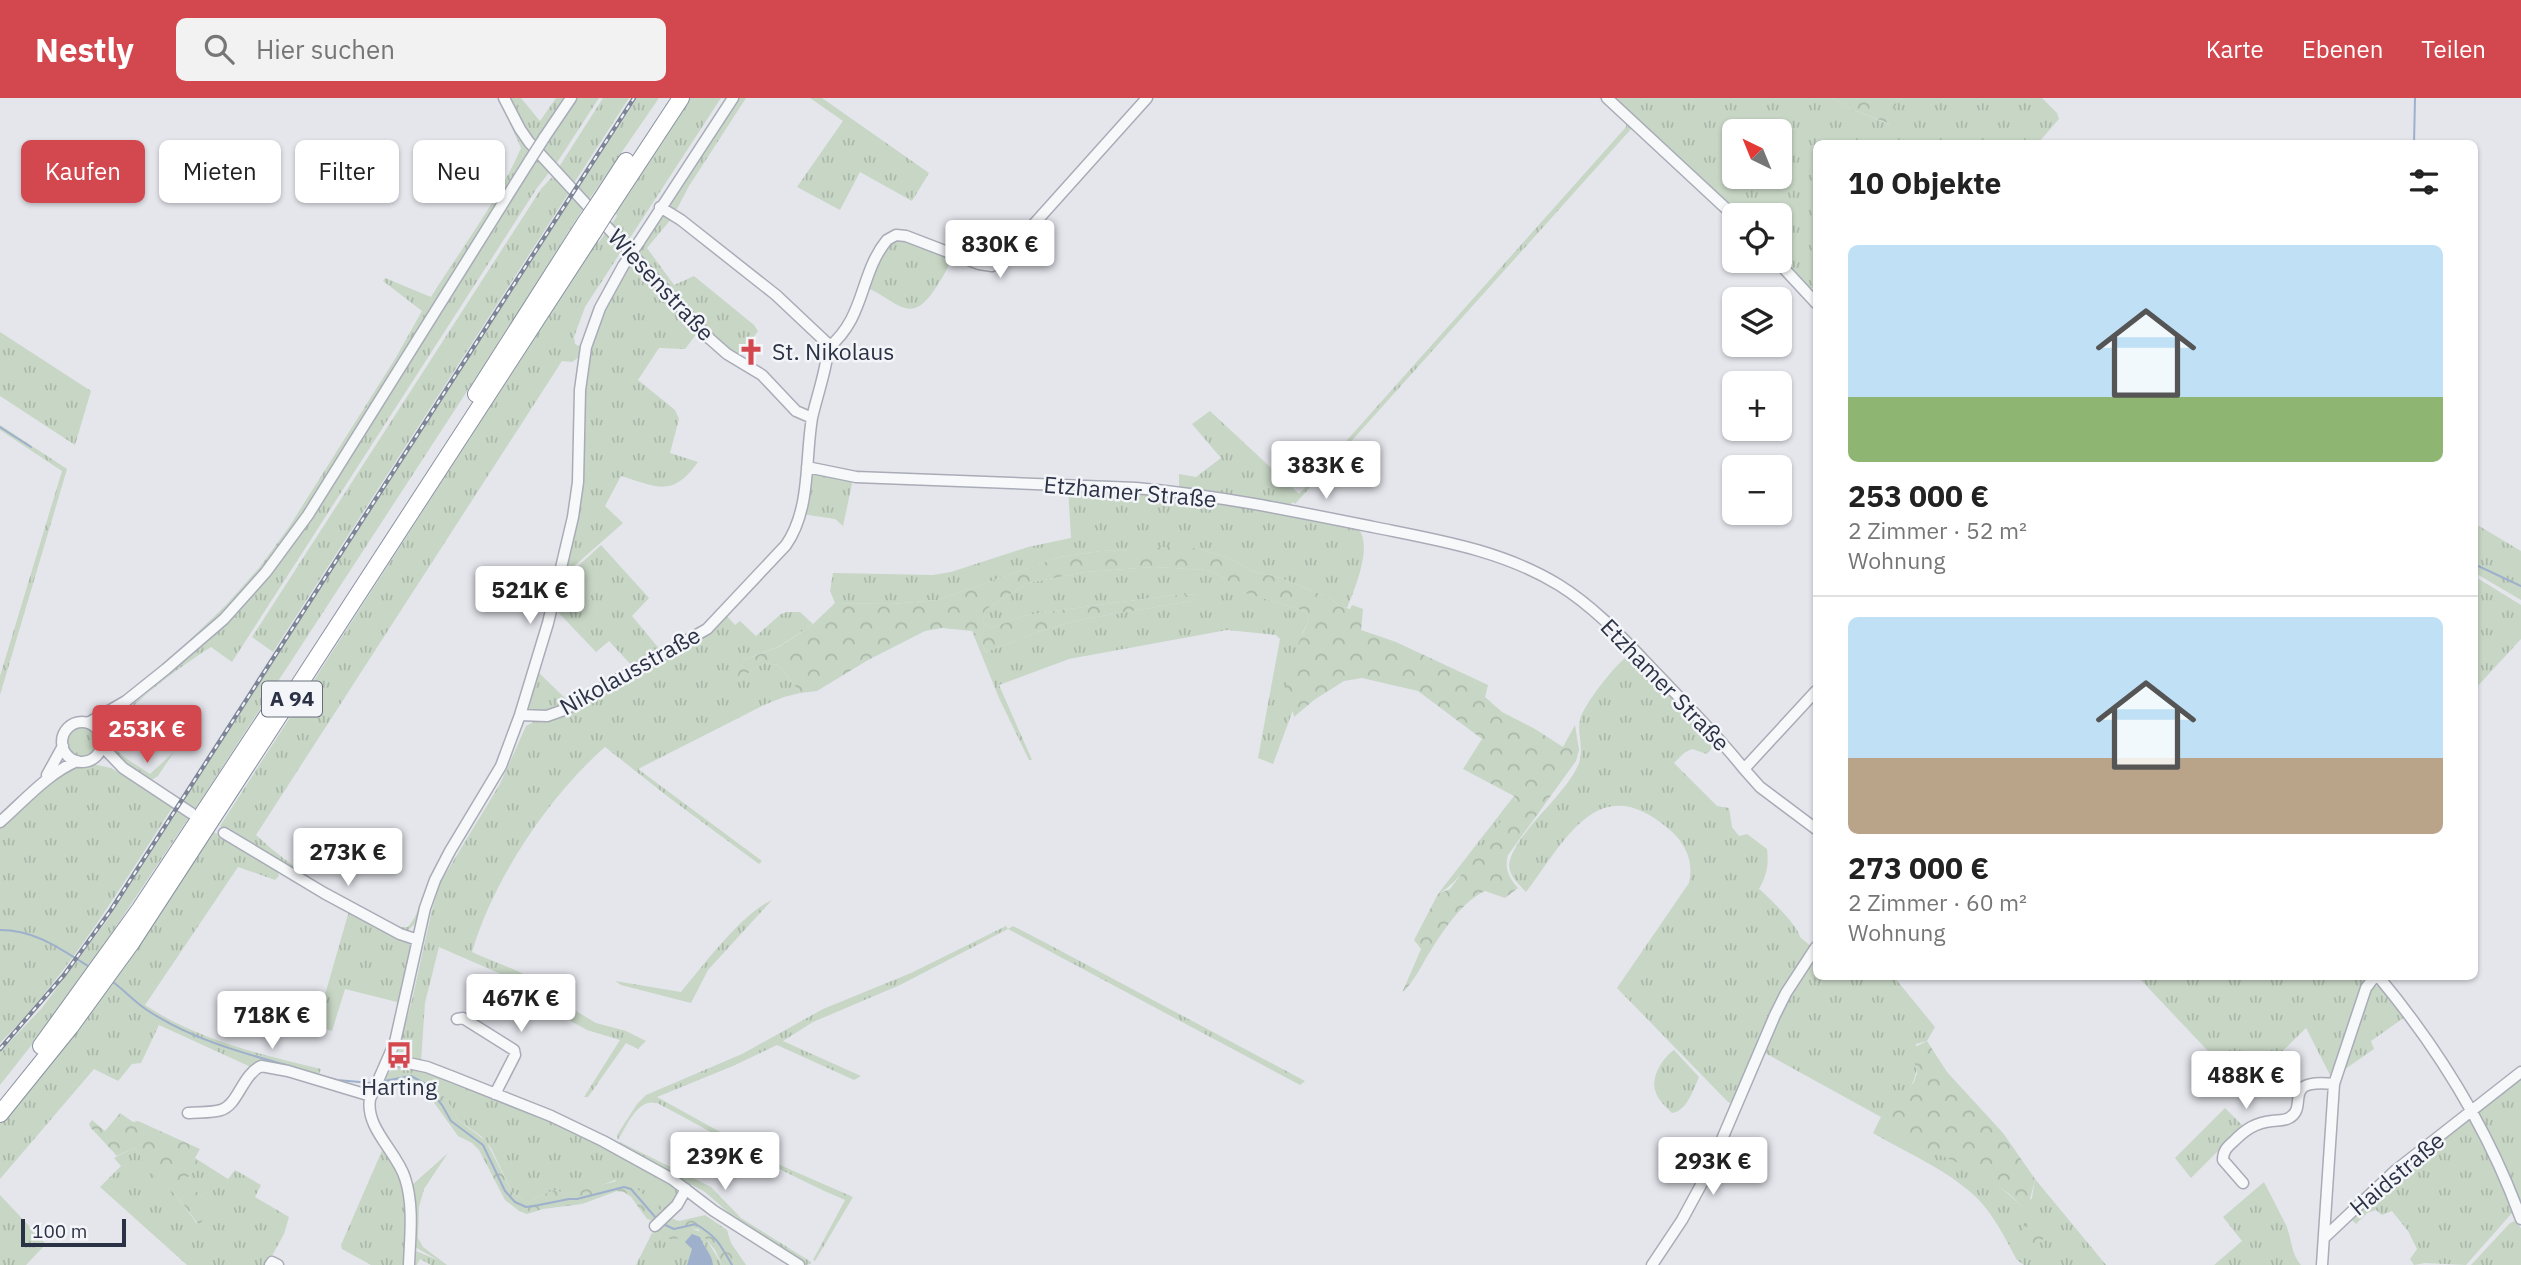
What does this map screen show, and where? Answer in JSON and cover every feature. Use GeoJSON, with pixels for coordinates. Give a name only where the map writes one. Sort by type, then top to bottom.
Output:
{"type":"FeatureCollection","features":[{"type":"Feature","properties":{"kind":"highway","name":"A 94"},"geometry":{"type":"LineString","coordinates":[[0,1114],[107,967],[325,629],[590,227],[668,98]]}},
{"type":"Feature","properties":{"kind":"highway","name":"A 94"},"geometry":{"type":"LineString","coordinates":[[604,205],[681,98]]}},
{"type":"Feature","properties":{"kind":"highway","name":"A 94"},"geometry":{"type":"LineString","coordinates":[[0,1097],[94,985]]}},
{"type":"Feature","properties":{"kind":"street","name":"Wiesenstraße"},"geometry":{"type":"LineString","coordinates":[[504,98],[529,142],[690,320],[727,354],[762,375],[796,411],[812,418]]}},
{"type":"Feature","properties":{"kind":"street"},"geometry":{"type":"LineString","coordinates":[[88,723],[126,701],[224,619],[249,594],[285,549],[571,98]]}},
{"type":"Feature","properties":{"kind":"street"},"geometry":{"type":"LineString","coordinates":[[409,1265],[408,1188],[400,1166],[370,1116],[373,1092],[389,1059],[401,1018],[425,908],[435,880],[500,766],[520,715],[548,623],[573,517],[579,463],[580,390],[586,346],[600,308],[623,266],[733,98]]}},
{"type":"Feature","properties":{"kind":"street"},"geometry":{"type":"LineString","coordinates":[[660,207],[681,220],[792,308],[825,340],[828,348],[842,335],[857,311],[870,267],[887,240],[901,235],[979,264],[992,266],[999,263],[1147,98]]}},
{"type":"Feature","properties":{"kind":"street"},"geometry":{"type":"LineString","coordinates":[[1608,98],[1722,205]]}},
{"type":"Feature","properties":{"kind":"street"},"geometry":{"type":"LineString","coordinates":[[1788,273],[1813,300]]}},
{"type":"Feature","properties":{"kind":"street","name":"Nikolausstraße"},"geometry":{"type":"LineString","coordinates":[[520,715],[541,717],[564,710],[707,629],[789,540],[802,505],[812,418],[828,348]]}},
{"type":"Feature","properties":{"kind":"street","name":"Etzhamer Straße"},"geometry":{"type":"LineString","coordinates":[[807,467],[856,477],[1177,492],[1288,510],[1482,551],[1545,577],[1585,603],[1616,631],[1675,693],[1760,787],[1813,827]]}},
{"type":"Feature","properties":{"kind":"street"},"geometry":{"type":"LineString","coordinates":[[1744,769],[1813,694]]}},
{"type":"Feature","properties":{"kind":"street"},"geometry":{"type":"LineString","coordinates":[[92,758],[126,701]]}},
{"type":"Feature","properties":{"kind":"street"},"geometry":{"type":"LineString","coordinates":[[39,786],[63,747],[63,735],[69,726],[79,722],[96,728],[101,741],[123,768]]}},
{"type":"Feature","properties":{"kind":"street"},"geometry":{"type":"LineString","coordinates":[[63,747],[67,754],[77,761]]}},
{"type":"Feature","properties":{"kind":"street"},"geometry":{"type":"LineString","coordinates":[[0,821],[63,767],[92,758],[123,768],[191,813]]}},
{"type":"Feature","properties":{"kind":"street"},"geometry":{"type":"LineString","coordinates":[[224,833],[324,893],[400,934],[418,940]]}},
{"type":"Feature","properties":{"kind":"street"},"geometry":{"type":"LineString","coordinates":[[1652,1265],[1682,1220],[1708,1172],[1775,1015],[1813,952]]}},
{"type":"Feature","properties":{"kind":"street"},"geometry":{"type":"LineString","coordinates":[[2322,1265],[2333,1084],[2366,988],[2373,980]]}},
{"type":"Feature","properties":{"kind":"street"},"geometry":{"type":"LineString","coordinates":[[2379,980],[2433,1050],[2471,1111],[2521,1219]]}},
{"type":"Feature","properties":{"kind":"street"},"geometry":{"type":"LineString","coordinates":[[457,1019],[463,1018],[514,1050],[515,1055],[495,1094]]}},
{"type":"Feature","properties":{"kind":"street"},"geometry":{"type":"LineString","coordinates":[[389,1059],[427,1067],[580,1130],[710,1200],[742,1230],[799,1265]]}},
{"type":"Feature","properties":{"kind":"street"},"geometry":{"type":"LineString","coordinates":[[188,1113],[218,1111],[226,1107],[250,1073],[261,1066],[373,1092]]}},
{"type":"Feature","properties":{"kind":"street","name":"Haidstraße"},"geometry":{"type":"LineString","coordinates":[[2325,1237],[2396,1170],[2521,1072]]}},
{"type":"Feature","properties":{"kind":"street"},"geometry":{"type":"LineString","coordinates":[[2244,1182],[2223,1160],[2226,1149],[2243,1131],[2253,1125],[2290,1118],[2295,1111],[2298,1093],[2302,1087],[2315,1083],[2333,1084]]}},
{"type":"Feature","properties":{"kind":"street"},"geometry":{"type":"LineString","coordinates":[[655,1226],[677,1205],[686,1189]]}},
{"type":"Feature","properties":{"kind":"green space"},"geometry":{"type":"Polygon","coordinates":[[[498,98],[521,98],[540,121],[556,98],[599,98],[537,188],[232,662],[211,647],[154,688],[125,714],[116,727],[110,739],[113,745],[127,759],[150,774],[174,752],[158,776],[150,781],[117,757],[105,737],[119,716],[182,663],[175,654],[226,605],[259,568],[289,527],[395,359],[422,311],[383,281],[385,278],[431,297],[492,203],[505,203],[505,180],[521,148],[498,98]]]}},
{"type":"Feature","properties":{"kind":"green space"},"geometry":{"type":"Polygon","coordinates":[[[603,98],[629,98],[572,186],[559,167],[603,98]]]}},
{"type":"Feature","properties":{"kind":"green space"},"geometry":{"type":"Polygon","coordinates":[[[637,98],[659,98],[588,201],[577,190],[637,98]]]}},
{"type":"Feature","properties":{"kind":"green space"},"geometry":{"type":"Polygon","coordinates":[[[689,98],[721,98],[585,307],[574,337],[575,344],[582,344],[582,355],[572,362],[562,361],[256,835],[320,884],[391,923],[408,927],[415,917],[436,864],[466,815],[417,922],[407,931],[403,931],[285,868],[220,826],[597,241],[599,242],[617,216],[615,212],[689,98]]]}},
{"type":"Feature","properties":{"kind":"green space"},"geometry":{"type":"Polygon","coordinates":[[[738,98],[746,98],[677,209],[672,209],[667,205],[738,98]]]}},
{"type":"Feature","properties":{"kind":"green space"},"geometry":{"type":"Polygon","coordinates":[[[810,98],[822,98],[929,173],[912,201],[860,172],[840,210],[797,187],[843,121],[810,98]]]}},
{"type":"Feature","properties":{"kind":"green space"},"geometry":{"type":"Polygon","coordinates":[[[1599,98],[1603,98],[1632,128],[1295,504],[1293,502],[1288,507],[1179,489],[1179,474],[1196,477],[1221,458],[1192,424],[1210,411],[1299,494],[1626,127],[1626,123],[1599,98]]]}},
{"type":"Feature","properties":{"kind":"green space"},"geometry":{"type":"Polygon","coordinates":[[[1613,98],[1832,98],[1851,109],[1889,124],[1898,98],[2042,98],[2057,113],[2059,119],[2041,140],[1813,140],[1813,288],[1808,287],[1792,270],[1792,203],[1726,203],[1613,98]]]}},
{"type":"Feature","properties":{"kind":"green space"},"geometry":{"type":"Polygon","coordinates":[[[1832,98],[1898,98],[1890,124],[1851,109],[1832,98]]]}},
{"type":"Feature","properties":{"kind":"green space"},"geometry":{"type":"Polygon","coordinates":[[[553,176],[570,191],[273,652],[252,637],[541,189],[553,176]]]}},
{"type":"Feature","properties":{"kind":"green space"},"geometry":{"type":"Polygon","coordinates":[[[574,195],[584,207],[514,319],[195,809],[183,802],[574,195]]]}},
{"type":"Feature","properties":{"kind":"green space"},"geometry":{"type":"Polygon","coordinates":[[[660,216],[672,218],[647,248],[674,285],[694,276],[758,331],[738,358],[698,332],[685,349],[659,348],[638,380],[675,410],[679,419],[670,453],[698,462],[680,481],[664,487],[621,476],[605,506],[623,523],[572,568],[566,567],[585,364],[606,301],[660,216]]]}},
{"type":"Feature","properties":{"kind":"green space"},"geometry":{"type":"Polygon","coordinates":[[[894,237],[951,255],[948,267],[937,286],[920,306],[912,309],[897,305],[868,288],[876,258],[894,237]]]}},
{"type":"Feature","properties":{"kind":"green space"},"geometry":{"type":"Polygon","coordinates":[[[0,332],[91,391],[75,445],[0,396],[0,332]]]}},
{"type":"Feature","properties":{"kind":"green space"},"geometry":{"type":"Polygon","coordinates":[[[0,425],[67,469],[0,695],[0,676],[62,471],[0,430],[0,425]]]}},
{"type":"Feature","properties":{"kind":"green space"},"geometry":{"type":"Polygon","coordinates":[[[813,472],[851,480],[843,526],[835,519],[802,514],[809,475],[813,472]]]}},
{"type":"Feature","properties":{"kind":"green space"},"geometry":{"type":"Polygon","coordinates":[[[1068,487],[1161,493],[1357,527],[1364,544],[1363,555],[1347,608],[1281,578],[1252,571],[1231,559],[1200,549],[1100,551],[1060,557],[938,600],[891,604],[835,603],[830,591],[833,573],[933,575],[951,572],[1028,547],[1071,538],[1068,487]]]}},
{"type":"Feature","properties":{"kind":"green space"},"geometry":{"type":"Polygon","coordinates":[[[2478,525],[2521,551],[2521,600],[2478,575],[2478,525]]]}},
{"type":"Feature","properties":{"kind":"green space"},"geometry":{"type":"Polygon","coordinates":[[[601,545],[649,598],[632,616],[662,652],[634,668],[609,641],[596,652],[555,609],[563,580],[601,545]]]}},
{"type":"Feature","properties":{"kind":"green space"},"geometry":{"type":"Polygon","coordinates":[[[1174,546],[1200,549],[1231,559],[1252,571],[1281,578],[1332,599],[1339,606],[1350,609],[1352,605],[1363,609],[1361,630],[1396,642],[1488,685],[1485,697],[1502,712],[1563,747],[1575,725],[1579,750],[1576,761],[1508,855],[1508,873],[1518,888],[1505,898],[1485,891],[1462,908],[1402,993],[1421,949],[1414,940],[1438,894],[1450,889],[1516,801],[1514,796],[1463,769],[1482,739],[1418,691],[1362,678],[1344,681],[1314,700],[1294,717],[1286,688],[1294,657],[1309,620],[1305,611],[1236,590],[1225,578],[1206,570],[1154,567],[1085,572],[1028,583],[985,610],[983,622],[992,628],[1023,616],[1197,594],[1192,601],[1084,619],[1043,630],[986,652],[979,636],[972,631],[942,628],[925,631],[868,660],[817,691],[800,693],[779,665],[764,663],[734,682],[744,660],[781,646],[813,624],[835,603],[891,604],[938,600],[1060,557],[1100,551],[1174,546]]]}},
{"type":"Feature","properties":{"kind":"green space"},"geometry":{"type":"Polygon","coordinates":[[[1154,567],[1206,570],[1225,578],[1237,590],[1305,611],[1309,620],[1303,632],[1287,695],[1293,710],[1273,764],[1258,758],[1280,639],[1276,635],[1227,630],[1069,659],[999,685],[1032,760],[1029,760],[999,698],[972,631],[979,636],[986,652],[1043,630],[1084,619],[1192,601],[1197,594],[1023,616],[992,628],[983,622],[985,610],[1028,583],[1085,572],[1154,567]]]}},
{"type":"Feature","properties":{"kind":"green space"},"geometry":{"type":"Polygon","coordinates":[[[2478,578],[2521,605],[2521,639],[2478,686],[2478,578]]]}},
{"type":"Feature","properties":{"kind":"green space"},"geometry":{"type":"Polygon","coordinates":[[[787,612],[800,612],[813,624],[780,646],[744,660],[735,681],[764,663],[779,665],[800,693],[764,705],[638,769],[762,861],[759,864],[605,747],[563,790],[525,841],[494,897],[472,952],[552,989],[566,1005],[596,1023],[626,1031],[646,1041],[638,1049],[626,1043],[588,1097],[584,1097],[620,1040],[587,1030],[552,1011],[556,998],[439,947],[425,1003],[421,1062],[400,1057],[398,1049],[440,883],[500,784],[526,726],[726,615],[735,625],[740,621],[756,636],[787,612]]]}},
{"type":"Feature","properties":{"kind":"green space"},"geometry":{"type":"Polygon","coordinates":[[[1628,656],[1640,659],[1722,747],[1712,748],[1707,754],[1692,749],[1674,763],[1717,806],[1729,808],[1732,827],[1739,836],[1747,834],[1767,849],[1767,869],[1759,889],[1813,948],[1733,1104],[1728,1102],[1617,988],[1689,883],[1689,861],[1676,835],[1645,813],[1623,806],[1604,808],[1571,832],[1526,892],[1513,877],[1509,865],[1523,836],[1573,775],[1581,752],[1579,731],[1582,714],[1608,676],[1628,656]]]}},
{"type":"Feature","properties":{"kind":"green space"},"geometry":{"type":"Polygon","coordinates":[[[537,671],[571,704],[553,712],[529,710],[537,671]]]}},
{"type":"Feature","properties":{"kind":"green space"},"geometry":{"type":"Polygon","coordinates":[[[82,727],[93,731],[97,742],[93,753],[82,757],[71,753],[67,742],[71,731],[82,727]]]}},
{"type":"Feature","properties":{"kind":"green space"},"geometry":{"type":"Polygon","coordinates":[[[93,764],[111,768],[174,805],[72,959],[0,1043],[0,828],[58,773],[76,766],[93,764]]]}},
{"type":"Feature","properties":{"kind":"green space"},"geometry":{"type":"Polygon","coordinates":[[[1514,796],[1516,802],[1479,853],[1446,889],[1438,894],[1514,796]]]}},
{"type":"Feature","properties":{"kind":"green space"},"geometry":{"type":"Polygon","coordinates":[[[179,809],[190,816],[67,1000],[0,1085],[0,1052],[42,1008],[108,919],[179,809]]]}},
{"type":"Feature","properties":{"kind":"green space"},"geometry":{"type":"Polygon","coordinates":[[[214,832],[278,871],[279,876],[275,880],[238,867],[145,1005],[208,1037],[321,1069],[318,1077],[253,1068],[159,1025],[141,1063],[132,1064],[118,1081],[94,1069],[0,1179],[0,1123],[155,921],[214,832]]]}},
{"type":"Feature","properties":{"kind":"green space"},"geometry":{"type":"Polygon","coordinates":[[[772,900],[708,970],[691,1003],[621,985],[615,981],[681,992],[736,928],[748,916],[772,900]]]}},
{"type":"Feature","properties":{"kind":"green space"},"geometry":{"type":"Polygon","coordinates":[[[349,911],[412,946],[401,1003],[345,989],[332,1031],[316,1026],[349,911]]]}},
{"type":"Feature","properties":{"kind":"green space"},"geometry":{"type":"Polygon","coordinates":[[[1006,926],[1008,929],[900,985],[813,1022],[783,1041],[861,1076],[854,1080],[777,1045],[657,1097],[780,1165],[853,1197],[815,1261],[813,1260],[845,1200],[774,1166],[657,1103],[650,1103],[638,1109],[618,1140],[617,1135],[646,1095],[742,1054],[823,1009],[911,973],[1006,926]]]}},
{"type":"Feature","properties":{"kind":"green space"},"geometry":{"type":"Polygon","coordinates":[[[1013,926],[1305,1081],[1300,1085],[1008,929],[1013,926]]]}},
{"type":"Feature","properties":{"kind":"green space"},"geometry":{"type":"Polygon","coordinates":[[[1813,956],[1813,980],[1896,980],[1935,1027],[1927,1041],[1916,1044],[1916,1074],[1908,1090],[1970,1168],[1992,1180],[2023,1207],[2032,1198],[2035,1179],[2106,1265],[2024,1265],[2017,1260],[1990,1214],[1968,1190],[1943,1172],[1873,1133],[1881,1117],[1765,1053],[1767,1048],[1764,1046],[1779,1012],[1813,956]]]}},
{"type":"Feature","properties":{"kind":"green space"},"geometry":{"type":"Polygon","coordinates":[[[2141,980],[2365,980],[2333,1075],[2330,1075],[2306,1028],[2244,1089],[2141,980]]]}},
{"type":"Feature","properties":{"kind":"green space"},"geometry":{"type":"Polygon","coordinates":[[[2380,986],[2405,1017],[2371,1041],[2374,1049],[2338,1074],[2367,990],[2380,986]]]}},
{"type":"Feature","properties":{"kind":"green space"},"geometry":{"type":"Polygon","coordinates":[[[1927,1041],[1947,1072],[2003,1133],[2035,1179],[2028,1208],[2023,1207],[1984,1176],[1911,1141],[1884,1116],[1914,1082],[1917,1073],[1911,1049],[1927,1041]]]}},
{"type":"Feature","properties":{"kind":"green space"},"geometry":{"type":"Polygon","coordinates":[[[1674,1050],[1699,1077],[1686,1104],[1672,1113],[1658,1097],[1654,1085],[1659,1068],[1674,1050]]]}},
{"type":"Feature","properties":{"kind":"green space"},"geometry":{"type":"Polygon","coordinates":[[[396,1065],[424,1070],[570,1128],[672,1185],[678,1190],[679,1197],[663,1212],[615,1180],[567,1194],[554,1190],[532,1200],[523,1200],[512,1192],[491,1148],[481,1136],[458,1120],[447,1100],[428,1085],[425,1090],[410,1080],[399,1080],[382,1086],[396,1065]]]}},
{"type":"Feature","properties":{"kind":"green space"},"geometry":{"type":"Polygon","coordinates":[[[2521,1077],[2521,1209],[2478,1114],[2521,1077]]]}},
{"type":"Feature","properties":{"kind":"green space"},"geometry":{"type":"Polygon","coordinates":[[[431,1084],[447,1100],[458,1120],[486,1141],[512,1192],[523,1200],[532,1200],[554,1190],[567,1194],[624,1179],[663,1213],[655,1221],[647,1219],[631,1197],[617,1191],[582,1204],[527,1214],[519,1211],[505,1200],[479,1150],[458,1136],[425,1090],[431,1084]]]}},
{"type":"Feature","properties":{"kind":"green space"},"geometry":{"type":"Polygon","coordinates":[[[2225,1108],[2243,1126],[2191,1178],[2175,1158],[2225,1108]]]}},
{"type":"Feature","properties":{"kind":"green space"},"geometry":{"type":"Polygon","coordinates":[[[120,1113],[133,1122],[138,1121],[200,1149],[195,1158],[199,1163],[196,1170],[183,1181],[207,1200],[203,1220],[199,1225],[175,1194],[143,1167],[140,1154],[134,1148],[117,1156],[89,1124],[92,1120],[105,1131],[120,1113]]]}},
{"type":"Feature","properties":{"kind":"green space"},"geometry":{"type":"Polygon","coordinates":[[[2468,1119],[2473,1122],[2513,1209],[2512,1213],[2466,1265],[2414,1265],[2410,1259],[2417,1249],[2408,1231],[2392,1211],[2382,1215],[2376,1210],[2367,1213],[2356,1224],[2349,1217],[2387,1179],[2468,1119]]]}},
{"type":"Feature","properties":{"kind":"green space"},"geometry":{"type":"Polygon","coordinates":[[[620,1142],[711,1187],[741,1218],[811,1262],[810,1264],[806,1265],[753,1234],[705,1192],[618,1145],[620,1142]]]}},
{"type":"Feature","properties":{"kind":"green space"},"geometry":{"type":"Polygon","coordinates":[[[384,1146],[400,1172],[407,1209],[405,1265],[371,1265],[342,1249],[341,1245],[384,1146]]]}},
{"type":"Feature","properties":{"kind":"green space"},"geometry":{"type":"Polygon","coordinates":[[[134,1148],[140,1154],[144,1167],[175,1194],[198,1225],[207,1200],[182,1181],[195,1158],[228,1179],[235,1170],[261,1185],[255,1197],[289,1217],[284,1234],[267,1265],[187,1265],[100,1187],[121,1166],[114,1158],[134,1148]]]}},
{"type":"Feature","properties":{"kind":"green space"},"geometry":{"type":"Polygon","coordinates":[[[448,1153],[424,1189],[419,1207],[418,1238],[423,1247],[447,1265],[431,1265],[420,1259],[417,1265],[412,1265],[416,1251],[438,1260],[413,1246],[412,1185],[448,1153]]]}},
{"type":"Feature","properties":{"kind":"green space"},"geometry":{"type":"Polygon","coordinates":[[[2264,1182],[2285,1223],[2301,1265],[2214,1265],[2242,1241],[2223,1217],[2264,1182]]]}},
{"type":"Feature","properties":{"kind":"green space"},"geometry":{"type":"Polygon","coordinates":[[[0,1195],[46,1244],[26,1265],[0,1265],[0,1195]]]}},
{"type":"Feature","properties":{"kind":"green space"},"geometry":{"type":"Polygon","coordinates":[[[705,1215],[727,1230],[731,1243],[746,1265],[722,1265],[715,1250],[698,1229],[674,1239],[652,1233],[668,1217],[679,1221],[705,1215]]]}},
{"type":"Feature","properties":{"kind":"green space"},"geometry":{"type":"Polygon","coordinates":[[[2028,1217],[2044,1226],[2047,1235],[2037,1245],[2028,1245],[2021,1235],[2028,1217]]]}},
{"type":"Feature","properties":{"kind":"green space"},"geometry":{"type":"Polygon","coordinates":[[[2515,1221],[2521,1228],[2521,1265],[2471,1265],[2510,1223],[2515,1221]]]}},
{"type":"Feature","properties":{"kind":"green space"},"geometry":{"type":"Polygon","coordinates":[[[692,1229],[702,1232],[722,1265],[636,1265],[652,1233],[673,1238],[692,1229]]]}},
{"type":"Feature","properties":{"kind":"water"},"geometry":{"type":"Polygon","coordinates":[[[692,1234],[700,1237],[713,1265],[687,1265],[692,1249],[685,1242],[692,1234]]]}},
{"type":"Feature","properties":{"kind":"waterway"},"geometry":{"type":"LineString","coordinates":[[2414,140],[2415,98]]}},
{"type":"Feature","properties":{"kind":"waterway"},"geometry":{"type":"LineString","coordinates":[[0,427],[31,447]]}},
{"type":"Feature","properties":{"kind":"waterway"},"geometry":{"type":"LineString","coordinates":[[2478,566],[2521,586]]}},
{"type":"Feature","properties":{"kind":"waterway"},"geometry":{"type":"LineString","coordinates":[[0,930],[36,937],[88,966]]}},
{"type":"Feature","properties":{"kind":"waterway"},"geometry":{"type":"LineString","coordinates":[[113,982],[147,1010],[180,1029],[232,1049],[286,1065]]}},
{"type":"Feature","properties":{"kind":"waterway"},"geometry":{"type":"LineString","coordinates":[[308,1072],[337,1080],[371,1083]]}},
{"type":"Feature","properties":{"kind":"waterway"},"geometry":{"type":"LineString","coordinates":[[384,1081],[411,1076],[424,1083],[451,1121],[483,1145],[505,1191],[515,1202],[526,1207],[534,1206],[624,1187],[631,1189],[656,1218]]}},
{"type":"Feature","properties":{"kind":"waterway"},"geometry":{"type":"LineString","coordinates":[[663,1224],[674,1229],[696,1224],[718,1242],[732,1265]]}},
{"type":"Feature","properties":{"kind":"railway"},"geometry":{"type":"LineString","coordinates":[[0,1049],[64,975],[111,910],[634,98]]}},
{"type":"Feature","properties":{"kind":"place","name":"St. Nikolaus"},"geometry":{"type":"Point","coordinates":[751,352]}},
{"type":"Feature","properties":{"kind":"place","name":"Harting"},"geometry":{"type":"Point","coordinates":[399,1055]}}]}
